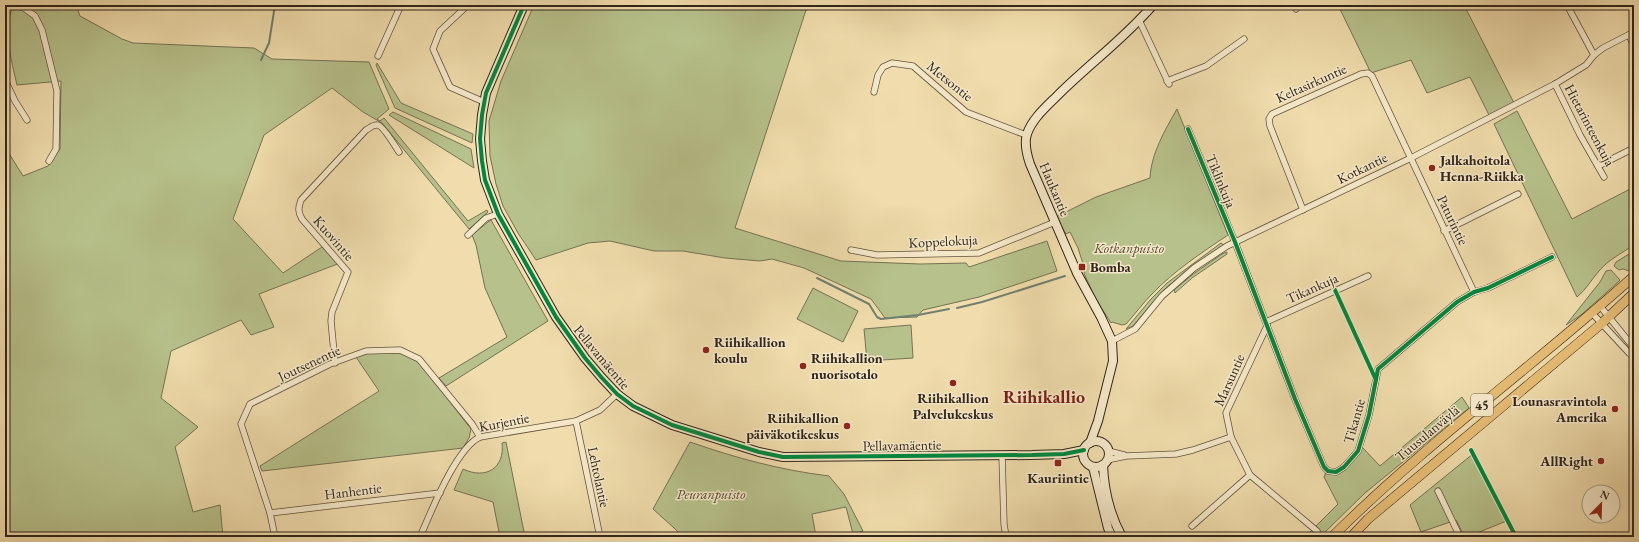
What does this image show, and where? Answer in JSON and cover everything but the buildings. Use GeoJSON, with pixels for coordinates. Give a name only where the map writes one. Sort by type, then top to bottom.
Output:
{"type":"FeatureCollection","features":[{"type":"Feature","properties":{"kind":"main road","name":"Tuusulanväylä"},"geometry":{"type":"LineString","coordinates":[[1332,537],[1359,510],[1424,452],[1592,313],[1634,276]]}},
{"type":"Feature","properties":{"kind":"main road","name":"Tuusulanväylä"},"geometry":{"type":"LineString","coordinates":[[1351,537],[1368,519],[1601,324],[1634,293]]}},
{"type":"Feature","properties":{"kind":"street"},"geometry":{"type":"LineString","coordinates":[[14,5],[24,8],[35,16],[42,30],[57,91],[56,149],[49,161]]}},
{"type":"Feature","properties":{"kind":"street"},"geometry":{"type":"LineString","coordinates":[[378,56],[401,5]]}},
{"type":"Feature","properties":{"kind":"street"},"geometry":{"type":"LineString","coordinates":[[468,5],[440,31],[433,49],[450,87],[484,102]]}},
{"type":"Feature","properties":{"kind":"street","name":"Pellavamäentie"},"geometry":{"type":"LineString","coordinates":[[524,5],[494,73],[484,102],[480,139],[485,180],[498,214],[568,334],[585,358],[616,394],[633,406],[672,425],[771,455],[810,457],[1002,455],[1064,454],[1084,450]]}},
{"type":"Feature","properties":{"kind":"street"},"geometry":{"type":"LineString","coordinates":[[1026,135],[1034,120],[1045,108],[1153,5]]}},
{"type":"Feature","properties":{"kind":"street"},"geometry":{"type":"LineString","coordinates":[[1567,5],[1594,55]]}},
{"type":"Feature","properties":{"kind":"street"},"geometry":{"type":"LineString","coordinates":[[1139,20],[1168,82],[1206,66],[1244,39]]}},
{"type":"Feature","properties":{"kind":"street"},"geometry":{"type":"LineString","coordinates":[[1631,33],[1634,46]]}},
{"type":"Feature","properties":{"kind":"street","name":"Kotkantie"},"geometry":{"type":"LineString","coordinates":[[1112,341],[1135,329],[1162,296],[1194,268],[1235,242],[1411,158],[1555,84],[1586,65],[1594,55],[1603,48],[1631,33]]}},
{"type":"Feature","properties":{"kind":"street","name":"Metsontie"},"geometry":{"type":"LineString","coordinates":[[874,92],[878,75],[883,67],[892,63],[913,66],[966,112],[1026,135]]}},
{"type":"Feature","properties":{"kind":"street","name":"Keltasirkuntie"},"geometry":{"type":"LineString","coordinates":[[1303,210],[1270,126],[1269,119],[1272,114],[1362,74],[1368,73],[1372,76],[1411,158]]}},
{"type":"Feature","properties":{"kind":"street"},"geometry":{"type":"LineString","coordinates":[[5,80],[27,120]]}},
{"type":"Feature","properties":{"kind":"street","name":"Hietarinteenkuja"},"geometry":{"type":"LineString","coordinates":[[1555,84],[1580,135],[1604,177]]}},
{"type":"Feature","properties":{"kind":"street","name":"Kuovintie"},"geometry":{"type":"LineString","coordinates":[[335,363],[330,321],[332,312],[348,272],[298,213],[301,200],[366,130],[373,125],[377,124],[382,128],[399,152]]}},
{"type":"Feature","properties":{"kind":"street","name":"Tiklinkuja"},"geometry":{"type":"LineString","coordinates":[[1188,129],[1235,242]]}},
{"type":"Feature","properties":{"kind":"street","name":"Haukantie"},"geometry":{"type":"LineString","coordinates":[[1026,135],[1026,149],[1029,160],[1077,273],[1101,317],[1112,341],[1113,360],[1098,421],[1090,443]]}},
{"type":"Feature","properties":{"kind":"street"},"geometry":{"type":"LineString","coordinates":[[1598,166],[1634,148]]}},
{"type":"Feature","properties":{"kind":"street","name":"Paturintie"},"geometry":{"type":"LineString","coordinates":[[1411,158],[1474,292]]}},
{"type":"Feature","properties":{"kind":"street"},"geometry":{"type":"LineString","coordinates":[[1444,231],[1518,194]]}},
{"type":"Feature","properties":{"kind":"street"},"geometry":{"type":"LineString","coordinates":[[468,236],[486,218],[498,214]]}},
{"type":"Feature","properties":{"kind":"street","name":"Koppelokuja"},"geometry":{"type":"LineString","coordinates":[[851,250],[877,255],[978,253],[1055,222]]}},
{"type":"Feature","properties":{"kind":"street","name":"Tikantie"},"geometry":{"type":"LineString","coordinates":[[1235,242],[1295,399],[1324,467],[1328,471],[1336,472],[1358,451],[1369,415],[1378,369],[1457,302],[1474,292],[1488,288],[1552,257]]}},
{"type":"Feature","properties":{"kind":"street","name":"Tikankuja"},"geometry":{"type":"LineString","coordinates":[[1266,324],[1368,276]]}},
{"type":"Feature","properties":{"kind":"street"},"geometry":{"type":"LineString","coordinates":[[1600,306],[1634,348]]}},
{"type":"Feature","properties":{"kind":"street"},"geometry":{"type":"LineString","coordinates":[[1592,313],[1634,357]]}},
{"type":"Feature","properties":{"kind":"street","name":"Marsuntie"},"geometry":{"type":"LineString","coordinates":[[1266,324],[1226,413],[1231,437],[1250,475],[1317,531]]}},
{"type":"Feature","properties":{"kind":"street","name":"Joutsenentie"},"geometry":{"type":"LineString","coordinates":[[275,537],[270,513],[241,424],[250,404],[335,363],[366,351],[400,350],[419,359],[480,436]]}},
{"type":"Feature","properties":{"kind":"street","name":"Kurjentie"},"geometry":{"type":"LineString","coordinates":[[420,537],[440,493],[457,461],[475,439],[480,436],[576,421],[600,410],[616,394]]}},
{"type":"Feature","properties":{"kind":"street","name":"Lehtolantie"},"geometry":{"type":"LineString","coordinates":[[576,421],[600,537]]}},
{"type":"Feature","properties":{"kind":"street","name":"Haukantie"},"geometry":{"type":"LineString","coordinates":[[1098,421],[1102,443]]}},
{"type":"Feature","properties":{"kind":"street"},"geometry":{"type":"LineString","coordinates":[[1093,467],[1126,456],[1176,454],[1231,437]]}},
{"type":"Feature","properties":{"kind":"street"},"geometry":{"type":"LineString","coordinates":[[1112,537],[1108,528],[1093,467],[1084,459],[1084,450],[1090,443],[1102,443],[1108,451],[1126,456]]}},
{"type":"Feature","properties":{"kind":"street"},"geometry":{"type":"LineString","coordinates":[[1108,451],[1105,463],[1105,492],[1116,525],[1122,537]]}},
{"type":"Feature","properties":{"kind":"street","name":"Pellavamäentie"},"geometry":{"type":"LineString","coordinates":[[1064,454],[1084,459]]}},
{"type":"Feature","properties":{"kind":"street"},"geometry":{"type":"LineString","coordinates":[[1002,455],[1004,524],[1006,537]]}},
{"type":"Feature","properties":{"kind":"street"},"geometry":{"type":"LineString","coordinates":[[1192,526],[1250,475]]}},
{"type":"Feature","properties":{"kind":"street"},"geometry":{"type":"LineString","coordinates":[[1438,491],[1460,537]]}},
{"type":"Feature","properties":{"kind":"street","name":"Hanhentie"},"geometry":{"type":"LineString","coordinates":[[270,513],[440,493]]}},
{"type":"Feature","properties":{"kind":"green space"},"geometry":{"type":"Polygon","coordinates":[[[16,5],[76,5],[80,16],[122,39],[133,43],[254,48],[272,59],[369,62],[389,109],[377,119],[380,121],[384,118],[468,221],[487,210],[488,212],[469,229],[382,123],[363,112],[332,88],[264,135],[233,219],[283,273],[325,245],[340,263],[259,294],[274,327],[251,335],[241,320],[171,351],[161,398],[198,427],[175,447],[193,512],[220,505],[223,537],[5,537],[5,147],[23,176],[48,166],[60,149],[61,81],[17,85],[10,54],[8,30],[11,11],[16,5]]]}},
{"type":"Feature","properties":{"kind":"green space"},"geometry":{"type":"Polygon","coordinates":[[[534,5],[833,5],[806,10],[735,228],[841,261],[920,264],[966,263],[969,267],[1047,241],[1057,271],[979,297],[923,310],[917,317],[885,318],[871,299],[804,268],[772,259],[760,261],[725,258],[683,251],[654,251],[610,241],[588,243],[536,260],[518,233],[503,206],[496,184],[490,156],[489,121],[501,81],[534,5]]]}},
{"type":"Feature","properties":{"kind":"green space"},"geometry":{"type":"Polygon","coordinates":[[[1338,5],[1464,5],[1514,103],[1489,115],[1470,77],[1427,93],[1411,60],[1371,73],[1338,5]]]}},
{"type":"Feature","properties":{"kind":"green space"},"geometry":{"type":"Polygon","coordinates":[[[377,63],[401,103],[473,134],[472,143],[395,108],[376,65],[377,63]]]}},
{"type":"Feature","properties":{"kind":"green space","name":"Kotkanpuisto"},"geometry":{"type":"Polygon","coordinates":[[[1177,109],[1228,235],[1169,278],[1149,297],[1126,324],[1122,325],[1111,323],[1095,298],[1084,273],[1085,270],[1078,248],[1070,232],[1066,234],[1056,217],[1096,197],[1150,178],[1156,151],[1163,134],[1177,109]]]}},
{"type":"Feature","properties":{"kind":"green space"},"geometry":{"type":"Polygon","coordinates":[[[1517,111],[1572,219],[1634,187],[1634,245],[1607,263],[1577,297],[1494,124],[1517,111]]]}},
{"type":"Feature","properties":{"kind":"green space"},"geometry":{"type":"Polygon","coordinates":[[[393,112],[471,149],[474,168],[389,115],[393,112]]]}},
{"type":"Feature","properties":{"kind":"green space"},"geometry":{"type":"Polygon","coordinates":[[[491,220],[548,321],[446,386],[439,378],[507,337],[485,288],[476,245],[472,235],[491,220]]]}},
{"type":"Feature","properties":{"kind":"green space"},"geometry":{"type":"Polygon","coordinates":[[[1221,243],[1224,245],[1168,286],[1133,326],[1126,329],[1151,299],[1167,283],[1221,243]]]}},
{"type":"Feature","properties":{"kind":"green space"},"geometry":{"type":"Polygon","coordinates":[[[1634,251],[1634,266],[1629,271],[1623,269],[1619,270],[1614,266],[1616,262],[1634,251]]]}},
{"type":"Feature","properties":{"kind":"green space"},"geometry":{"type":"Polygon","coordinates":[[[1227,252],[1227,254],[1192,278],[1175,293],[1174,290],[1192,275],[1227,252]]]}},
{"type":"Feature","properties":{"kind":"green space"},"geometry":{"type":"Polygon","coordinates":[[[1611,270],[1620,280],[1581,315],[1566,325],[1600,282],[1606,271],[1611,270]]]}},
{"type":"Feature","properties":{"kind":"green space"},"geometry":{"type":"Polygon","coordinates":[[[813,288],[858,311],[843,342],[797,319],[813,288]]]}},
{"type":"Feature","properties":{"kind":"green space"},"geometry":{"type":"Polygon","coordinates":[[[911,325],[913,358],[867,361],[864,329],[911,325]]]}},
{"type":"Feature","properties":{"kind":"green space"},"geometry":{"type":"Polygon","coordinates":[[[399,352],[418,361],[471,429],[469,438],[463,448],[262,471],[260,466],[379,391],[356,357],[366,353],[399,352]]]}},
{"type":"Feature","properties":{"kind":"green space"},"geometry":{"type":"Polygon","coordinates":[[[1462,397],[1469,408],[1365,493],[1320,537],[1305,537],[1338,504],[1324,477],[1326,472],[1336,473],[1361,446],[1380,466],[1462,397]]]}},
{"type":"Feature","properties":{"kind":"green space"},"geometry":{"type":"Polygon","coordinates":[[[506,442],[525,537],[500,537],[493,502],[454,490],[463,469],[479,473],[492,470],[500,459],[502,443],[506,442]]]}},
{"type":"Feature","properties":{"kind":"green space","name":"Peuranpuisto"},"geometry":{"type":"Polygon","coordinates":[[[690,442],[758,463],[829,476],[844,494],[863,531],[853,534],[846,507],[812,514],[816,537],[684,537],[653,509],[690,442]]]}},
{"type":"Feature","properties":{"kind":"green space"},"geometry":{"type":"Polygon","coordinates":[[[1474,453],[1509,520],[1467,537],[1465,537],[1456,520],[1421,532],[1410,505],[1474,453]]]}},
{"type":"Feature","properties":{"kind":"waterway"},"geometry":{"type":"LineString","coordinates":[[261,60],[269,43],[275,5]]}},
{"type":"Feature","properties":{"kind":"waterway"},"geometry":{"type":"LineString","coordinates":[[957,308],[982,302],[1065,276]]}},
{"type":"Feature","properties":{"kind":"waterway"},"geometry":{"type":"LineString","coordinates":[[817,278],[869,304],[877,317],[881,319],[918,315],[949,309]]}},
{"type":"Feature","properties":{"kind":"cycle path"},"geometry":{"type":"LineString","coordinates":[[524,5],[486,93],[480,139],[485,180],[498,214],[556,317],[585,358],[617,394],[633,406],[672,425],[759,452],[783,457],[1032,455],[1064,454],[1084,450]]}},
{"type":"Feature","properties":{"kind":"cycle path"},"geometry":{"type":"LineString","coordinates":[[1188,129],[1235,242],[1295,399],[1324,467],[1328,471],[1336,472],[1344,467],[1358,451],[1369,415],[1378,369],[1457,302],[1474,292],[1488,288],[1552,257]]}},
{"type":"Feature","properties":{"kind":"cycle path"},"geometry":{"type":"LineString","coordinates":[[1335,290],[1376,380]]}},
{"type":"Feature","properties":{"kind":"cycle path"},"geometry":{"type":"LineString","coordinates":[[1471,450],[1516,537]]}},
{"type":"Feature","properties":{"kind":"place","name":"Jalkahoitola Henna-Riikka"},"geometry":{"type":"Point","coordinates":[1432,168]}},
{"type":"Feature","properties":{"kind":"place","name":"Bomba"},"geometry":{"type":"Point","coordinates":[1082,267]}},
{"type":"Feature","properties":{"kind":"place","name":"Riihikallion koulu"},"geometry":{"type":"Point","coordinates":[706,350]}},
{"type":"Feature","properties":{"kind":"place","name":"Riihikallion nuorisotalo"},"geometry":{"type":"Point","coordinates":[803,366]}},
{"type":"Feature","properties":{"kind":"place","name":"Riihikallion Palvelukeskus"},"geometry":{"type":"Point","coordinates":[953,383]}},
{"type":"Feature","properties":{"kind":"place","name":"Lounasravintola Amerika"},"geometry":{"type":"Point","coordinates":[1615,409]}},
{"type":"Feature","properties":{"kind":"place","name":"Riihikallion päiväkotikeskus"},"geometry":{"type":"Point","coordinates":[847,426]}},
{"type":"Feature","properties":{"kind":"place","name":"AllRight"},"geometry":{"type":"Point","coordinates":[1601,461]}},
{"type":"Feature","properties":{"kind":"place","name":"Kauriintie"},"geometry":{"type":"Point","coordinates":[1058,463]}},
{"type":"Feature","properties":{"kind":"district","name":"Riihikallio"},"geometry":{"type":"Point","coordinates":[1044,396]}}]}
